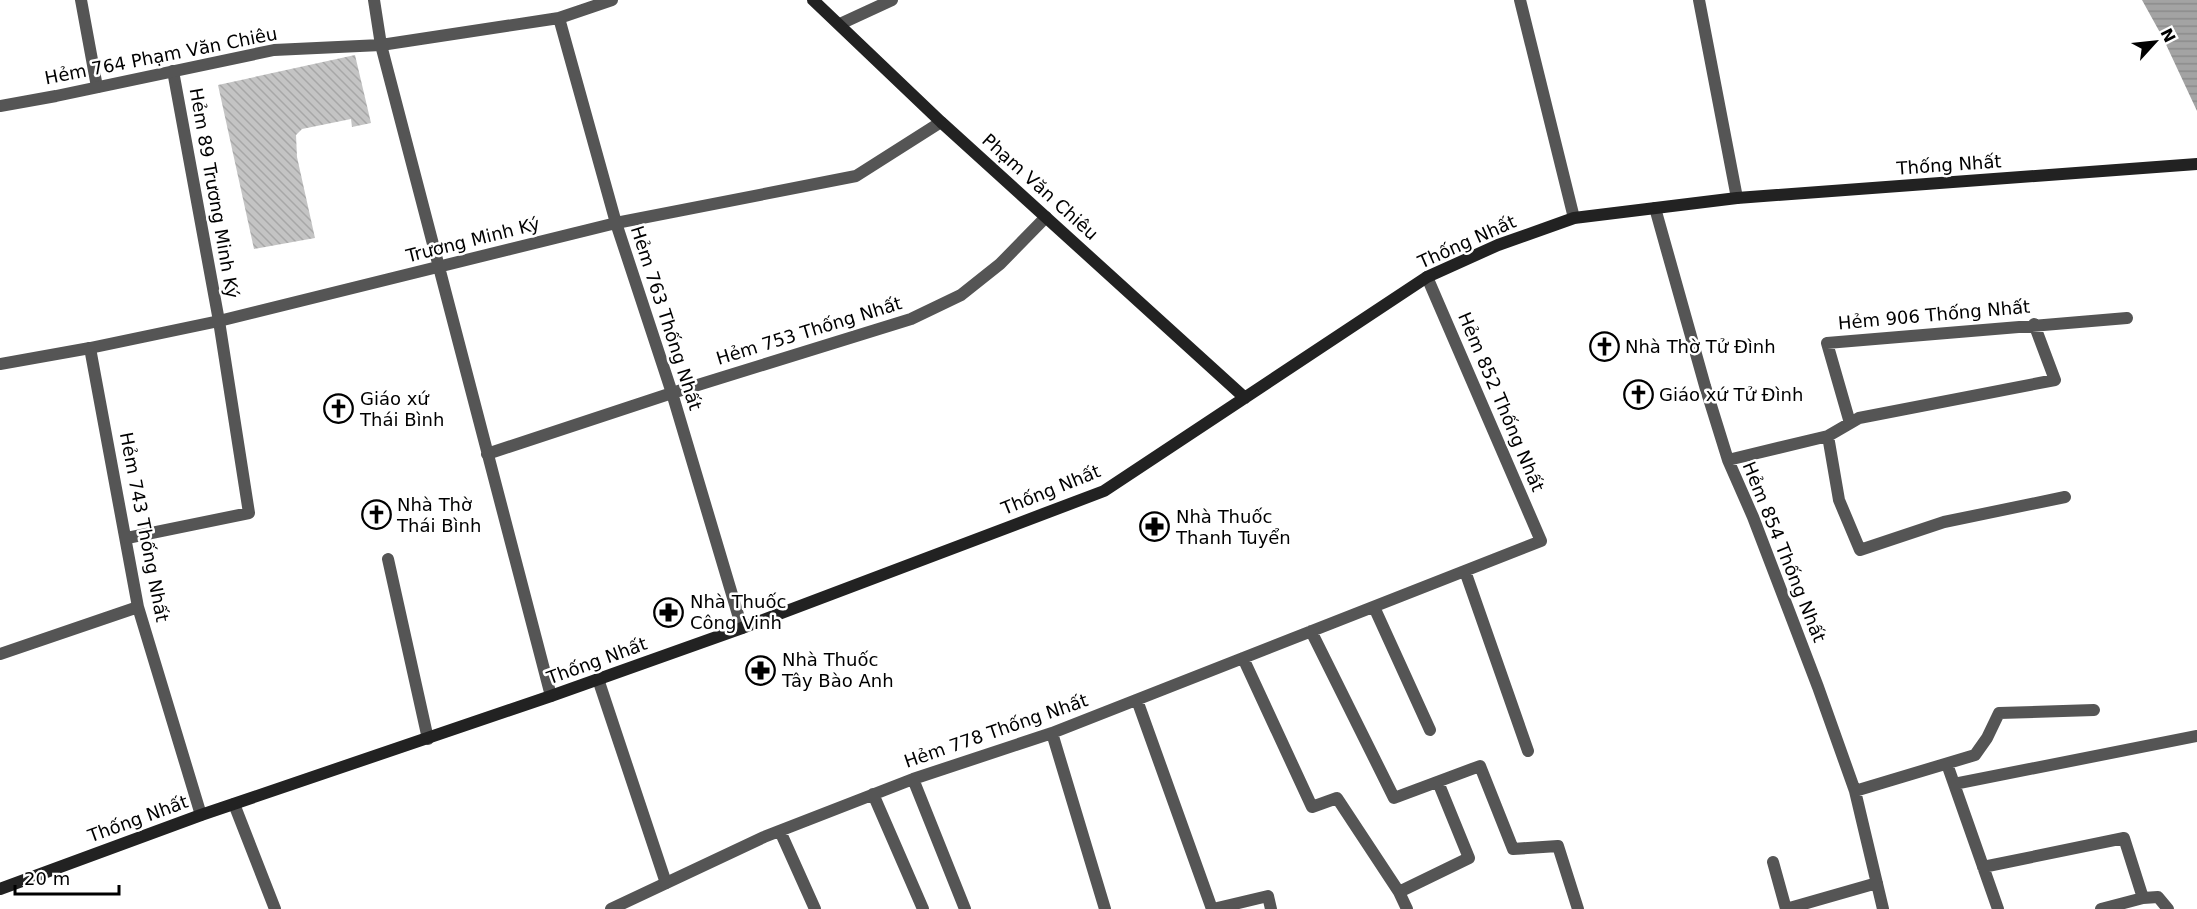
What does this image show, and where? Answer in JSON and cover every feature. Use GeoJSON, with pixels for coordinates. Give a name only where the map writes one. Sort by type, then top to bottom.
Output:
{"type":"FeatureCollection","features":[{"type":"Feature","properties":{"kind":"main road","name":"Phạm Văn Chiêu"},"geometry":{"type":"LineString","coordinates":[[813,0],[941,122],[1245,398]]}},
{"type":"Feature","properties":{"kind":"main road","name":"Thống Nhất"},"geometry":{"type":"LineString","coordinates":[[0,889],[201,815],[428,739],[742,628],[1104,490],[1427,277],[1498,245],[1574,219],[1737,198],[2197,164]]}},
{"type":"Feature","properties":{"kind":"street"},"geometry":{"type":"LineString","coordinates":[[81,0],[97,87]]}},
{"type":"Feature","properties":{"kind":"street"},"geometry":{"type":"LineString","coordinates":[[374,0],[381,45],[551,696]]}},
{"type":"Feature","properties":{"kind":"street","name":"Hẻm 764 Phạm Văn Chiêu"},"geometry":{"type":"LineString","coordinates":[[0,106],[274,50],[381,45],[559,18],[612,0]]}},
{"type":"Feature","properties":{"kind":"street"},"geometry":{"type":"LineString","coordinates":[[840,24],[892,0]]}},
{"type":"Feature","properties":{"kind":"street"},"geometry":{"type":"LineString","coordinates":[[1520,0],[1574,219]]}},
{"type":"Feature","properties":{"kind":"street"},"geometry":{"type":"LineString","coordinates":[[1699,0],[1737,198]]}},
{"type":"Feature","properties":{"kind":"street","name":"Hẻm 763 Thống Nhất"},"geometry":{"type":"LineString","coordinates":[[559,18],[616,223],[672,393],[742,628]]}},
{"type":"Feature","properties":{"kind":"street","name":"Hẻm 89 Trương Minh Ký"},"geometry":{"type":"LineString","coordinates":[[127,538],[249,513],[219,321],[173,71]]}},
{"type":"Feature","properties":{"kind":"street","name":"Trương Minh Ký"},"geometry":{"type":"LineString","coordinates":[[0,364],[219,321],[616,223],[856,176],[941,122]]}},
{"type":"Feature","properties":{"kind":"street","name":"Hẻm 854 Thống Nhất"},"geometry":{"type":"LineString","coordinates":[[1655,208],[1728,460],[1753,517],[1806,655],[1855,791],[1882,909]]}},
{"type":"Feature","properties":{"kind":"street","name":"Hẻm 753 Thống Nhất"},"geometry":{"type":"LineString","coordinates":[[487,454],[672,393],[911,319],[961,295],[1000,264],[1046,216]]}},
{"type":"Feature","properties":{"kind":"street","name":"Hẻm 852 Thống Nhất"},"geometry":{"type":"LineString","coordinates":[[1427,277],[1541,541]]}},
{"type":"Feature","properties":{"kind":"street","name":"Hẻm 906 Thống Nhất"},"geometry":{"type":"LineString","coordinates":[[1850,423],[1827,343],[2127,318]]}},
{"type":"Feature","properties":{"kind":"street"},"geometry":{"type":"LineString","coordinates":[[1728,460],[1828,436],[1859,418],[2055,380],[2034,324]]}},
{"type":"Feature","properties":{"kind":"street","name":"Hẻm 743 Thống Nhất"},"geometry":{"type":"LineString","coordinates":[[90,348],[138,607],[201,815]]}},
{"type":"Feature","properties":{"kind":"street"},"geometry":{"type":"LineString","coordinates":[[1828,436],[1839,500],[1860,550],[1944,522],[2065,497]]}},
{"type":"Feature","properties":{"kind":"street","name":"Hẻm 778 Thống Nhất"},"geometry":{"type":"LineString","coordinates":[[611,909],[780,831],[873,794],[1052,733],[1541,541]]}},
{"type":"Feature","properties":{"kind":"street"},"geometry":{"type":"LineString","coordinates":[[388,559],[428,739]]}},
{"type":"Feature","properties":{"kind":"street"},"geometry":{"type":"LineString","coordinates":[[1465,571],[1528,751]]}},
{"type":"Feature","properties":{"kind":"street"},"geometry":{"type":"LineString","coordinates":[[0,654],[138,607]]}},
{"type":"Feature","properties":{"kind":"street"},"geometry":{"type":"LineString","coordinates":[[1374,607],[1430,730]]}},
{"type":"Feature","properties":{"kind":"street"},"geometry":{"type":"LineString","coordinates":[[1311,632],[1394,798],[1480,766],[1513,849],[1558,846],[1578,909]]}},
{"type":"Feature","properties":{"kind":"street"},"geometry":{"type":"LineString","coordinates":[[1243,658],[1312,807],[1337,798],[1399,892],[1407,909]]}},
{"type":"Feature","properties":{"kind":"street"},"geometry":{"type":"LineString","coordinates":[[598,680],[666,883]]}},
{"type":"Feature","properties":{"kind":"street"},"geometry":{"type":"LineString","coordinates":[[1137,700],[1212,909],[1268,897],[1271,909]]}},
{"type":"Feature","properties":{"kind":"street"},"geometry":{"type":"LineString","coordinates":[[1855,791],[1975,755],[1988,738],[2000,713],[2094,710]]}},
{"type":"Feature","properties":{"kind":"street"},"geometry":{"type":"LineString","coordinates":[[1052,733],[1105,909]]}},
{"type":"Feature","properties":{"kind":"street"},"geometry":{"type":"LineString","coordinates":[[1954,784],[2197,736]]}},
{"type":"Feature","properties":{"kind":"street"},"geometry":{"type":"LineString","coordinates":[[1947,764],[1998,909]]}},
{"type":"Feature","properties":{"kind":"street"},"geometry":{"type":"LineString","coordinates":[[913,779],[965,909]]}},
{"type":"Feature","properties":{"kind":"street"},"geometry":{"type":"LineString","coordinates":[[1399,892],[1468,858],[1438,782]]}},
{"type":"Feature","properties":{"kind":"street"},"geometry":{"type":"LineString","coordinates":[[873,794],[923,909]]}},
{"type":"Feature","properties":{"kind":"street"},"geometry":{"type":"LineString","coordinates":[[234,804],[276,909]]}},
{"type":"Feature","properties":{"kind":"street"},"geometry":{"type":"LineString","coordinates":[[780,831],[815,909]]}},
{"type":"Feature","properties":{"kind":"street"},"geometry":{"type":"LineString","coordinates":[[1983,867],[2124,838],[2143,898]]}},
{"type":"Feature","properties":{"kind":"street"},"geometry":{"type":"LineString","coordinates":[[1773,862],[1786,909],[1876,883]]}},
{"type":"Feature","properties":{"kind":"street"},"geometry":{"type":"LineString","coordinates":[[2101,909],[2143,898],[2158,897],[2168,909]]}},
{"type":"Feature","properties":{"kind":"shaded area"},"geometry":{"type":"Polygon","coordinates":[[[2142,0],[2197,0],[2197,111],[2163,38],[2142,0]]]}},
{"type":"Feature","properties":{"kind":"building"},"geometry":{"type":"Polygon","coordinates":[[[355,55],[371,123],[352,127],[351,119],[302,129],[296,135],[297,157],[315,238],[254,249],[218,85],[355,55]]]}},
{"type":"Feature","properties":{"kind":"place","name":"Nhà Thờ Tử Đình"},"geometry":{"type":"Point","coordinates":[1604,347]}},
{"type":"Feature","properties":{"kind":"place","name":"Giáo xứ Tử Đình"},"geometry":{"type":"Point","coordinates":[1638,395]}},
{"type":"Feature","properties":{"kind":"place","name":"Giáo xứ Thái Bình"},"geometry":{"type":"Point","coordinates":[339,409]}},
{"type":"Feature","properties":{"kind":"place","name":"Nhà Thờ Thái Bình"},"geometry":{"type":"Point","coordinates":[376,515]}},
{"type":"Feature","properties":{"kind":"place","name":"Nhà Thuốc Thanh Tuyển"},"geometry":{"type":"Point","coordinates":[1155,527]}},
{"type":"Feature","properties":{"kind":"place","name":"Nhà Thuốc Công Vinh"},"geometry":{"type":"Point","coordinates":[669,612]}},
{"type":"Feature","properties":{"kind":"place","name":"Nhà Thuốc Tây Bào Anh"},"geometry":{"type":"Point","coordinates":[761,670]}}]}
